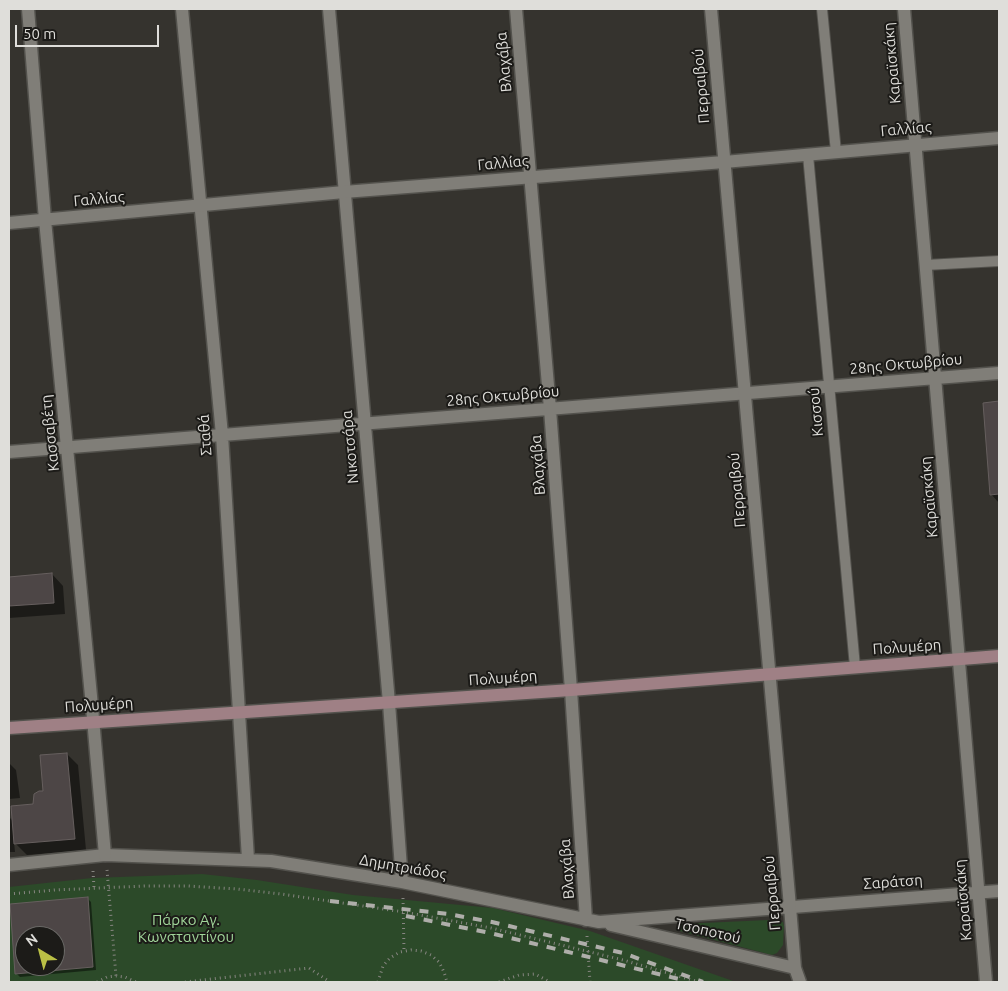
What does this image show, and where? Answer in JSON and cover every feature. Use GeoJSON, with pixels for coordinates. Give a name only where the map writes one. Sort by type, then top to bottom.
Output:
{"type":"FeatureCollection","features":[{"type":"Feature","properties":{"kind":"main road","name":"Πολυμέρη"},"geometry":{"type":"LineString","coordinates":[[9,728],[571,690],[999,656]]}},
{"type":"Feature","properties":{"kind":"street","name":"Κασσαβέτη"},"geometry":{"type":"LineString","coordinates":[[28,9],[45,220],[94,722],[105,855]]}},
{"type":"Feature","properties":{"kind":"street","name":"Σταθά"},"geometry":{"type":"LineString","coordinates":[[182,9],[202,205],[222,435],[248,859]]}},
{"type":"Feature","properties":{"kind":"street","name":"Νικοτσάρα"},"geometry":{"type":"LineString","coordinates":[[329,9],[389,702],[402,882]]}},
{"type":"Feature","properties":{"kind":"street","name":"Βλαχάβα"},"geometry":{"type":"LineString","coordinates":[[516,9],[550,409],[571,690],[593,921]]}},
{"type":"Feature","properties":{"kind":"street","name":"Περραιβού"},"geometry":{"type":"LineString","coordinates":[[710,9],[796,968]]}},
{"type":"Feature","properties":{"kind":"street","name":"Καραϊσκάκη"},"geometry":{"type":"LineString","coordinates":[[904,9],[986,982]]}},
{"type":"Feature","properties":{"kind":"street","name":"Γαλλίας"},"geometry":{"type":"LineString","coordinates":[[9,223],[344,192],[999,138]]}},
{"type":"Feature","properties":{"kind":"street","name":"28ης Οκτωβρίου"},"geometry":{"type":"LineString","coordinates":[[9,452],[999,373]]}},
{"type":"Feature","properties":{"kind":"street","name":"Δημητριάδος"},"geometry":{"type":"LineString","coordinates":[[9,865],[105,855],[271,861],[402,882],[593,921],[790,907]]}},
{"type":"Feature","properties":{"kind":"street","name":"Σαράτση"},"geometry":{"type":"LineString","coordinates":[[790,907],[999,891]]}},
{"type":"Feature","properties":{"kind":"street","name":"Τσοποτού"},"geometry":{"type":"LineString","coordinates":[[593,921],[796,968]]}},
{"type":"Feature","properties":{"kind":"street"},"geometry":{"type":"LineString","coordinates":[[796,968],[800,982]]}},
{"type":"Feature","properties":{"kind":"lane"},"geometry":{"type":"LineString","coordinates":[[822,9],[836,152]]}},
{"type":"Feature","properties":{"kind":"lane","name":"Κισσού"},"geometry":{"type":"LineString","coordinates":[[808,155],[855,667]]}},
{"type":"Feature","properties":{"kind":"lane"},"geometry":{"type":"LineString","coordinates":[[926,265],[999,261]]}},
{"type":"Feature","properties":{"kind":"path"},"geometry":{"type":"LineString","coordinates":[[105,855],[116,976]]}},
{"type":"Feature","properties":{"kind":"path"},"geometry":{"type":"LineString","coordinates":[[402,882],[404,951]]}},
{"type":"Feature","properties":{"kind":"path"},"geometry":{"type":"LineString","coordinates":[[9,894],[108,887],[188,886],[237,889],[404,912],[491,928],[588,951],[699,982]]}},
{"type":"Feature","properties":{"kind":"path"},"geometry":{"type":"LineString","coordinates":[[590,982],[588,951],[593,921]]}},
{"type":"Feature","properties":{"kind":"path"},"geometry":{"type":"LineString","coordinates":[[378,982],[383,966],[390,958],[410,950],[421,951],[431,955],[439,962],[446,982]]}},
{"type":"Feature","properties":{"kind":"path"},"geometry":{"type":"LineString","coordinates":[[185,982],[308,968],[330,982]]}},
{"type":"Feature","properties":{"kind":"path"},"geometry":{"type":"LineString","coordinates":[[499,982],[519,974],[534,974],[550,982]]}},
{"type":"Feature","properties":{"kind":"path"},"geometry":{"type":"LineString","coordinates":[[97,982],[107,977],[116,976],[125,977],[136,982]]}},
{"type":"Feature","properties":{"kind":"green space","name":"Πάρκο Αγ. Κωνσταντίνου"},"geometry":{"type":"Polygon","coordinates":[[[202,874],[257,880],[353,895],[493,908],[590,931],[736,982],[9,982],[9,887],[92,878],[202,874]]]}},
{"type":"Feature","properties":{"kind":"green space"},"geometry":{"type":"Polygon","coordinates":[[[768,920],[783,922],[784,926],[783,945],[777,953],[772,955],[676,930],[681,924],[768,920]]]}},
{"type":"Feature","properties":{"kind":"building"},"geometry":{"type":"Polygon","coordinates":[[[999,401],[999,494],[990,495],[983,403],[999,401]]]}},
{"type":"Feature","properties":{"kind":"building"},"geometry":{"type":"Polygon","coordinates":[[[52,573],[54,603],[9,606],[9,577],[52,573]]]}},
{"type":"Feature","properties":{"kind":"building"},"geometry":{"type":"Polygon","coordinates":[[[67,753],[75,839],[14,844],[11,806],[33,804],[34,794],[43,791],[40,755],[67,753]]]}},
{"type":"Feature","properties":{"kind":"building"},"geometry":{"type":"Polygon","coordinates":[[[88,897],[93,967],[65,970],[65,926],[15,926],[15,974],[10,904],[88,897]]]}},
{"type":"Feature","properties":{"kind":"railway"},"geometry":{"type":"LineString","coordinates":[[330,901],[448,914],[492,922],[623,953],[703,982]]}},
{"type":"Feature","properties":{"kind":"railway"},"geometry":{"type":"LineString","coordinates":[[406,916],[490,933],[679,979]]}}]}
